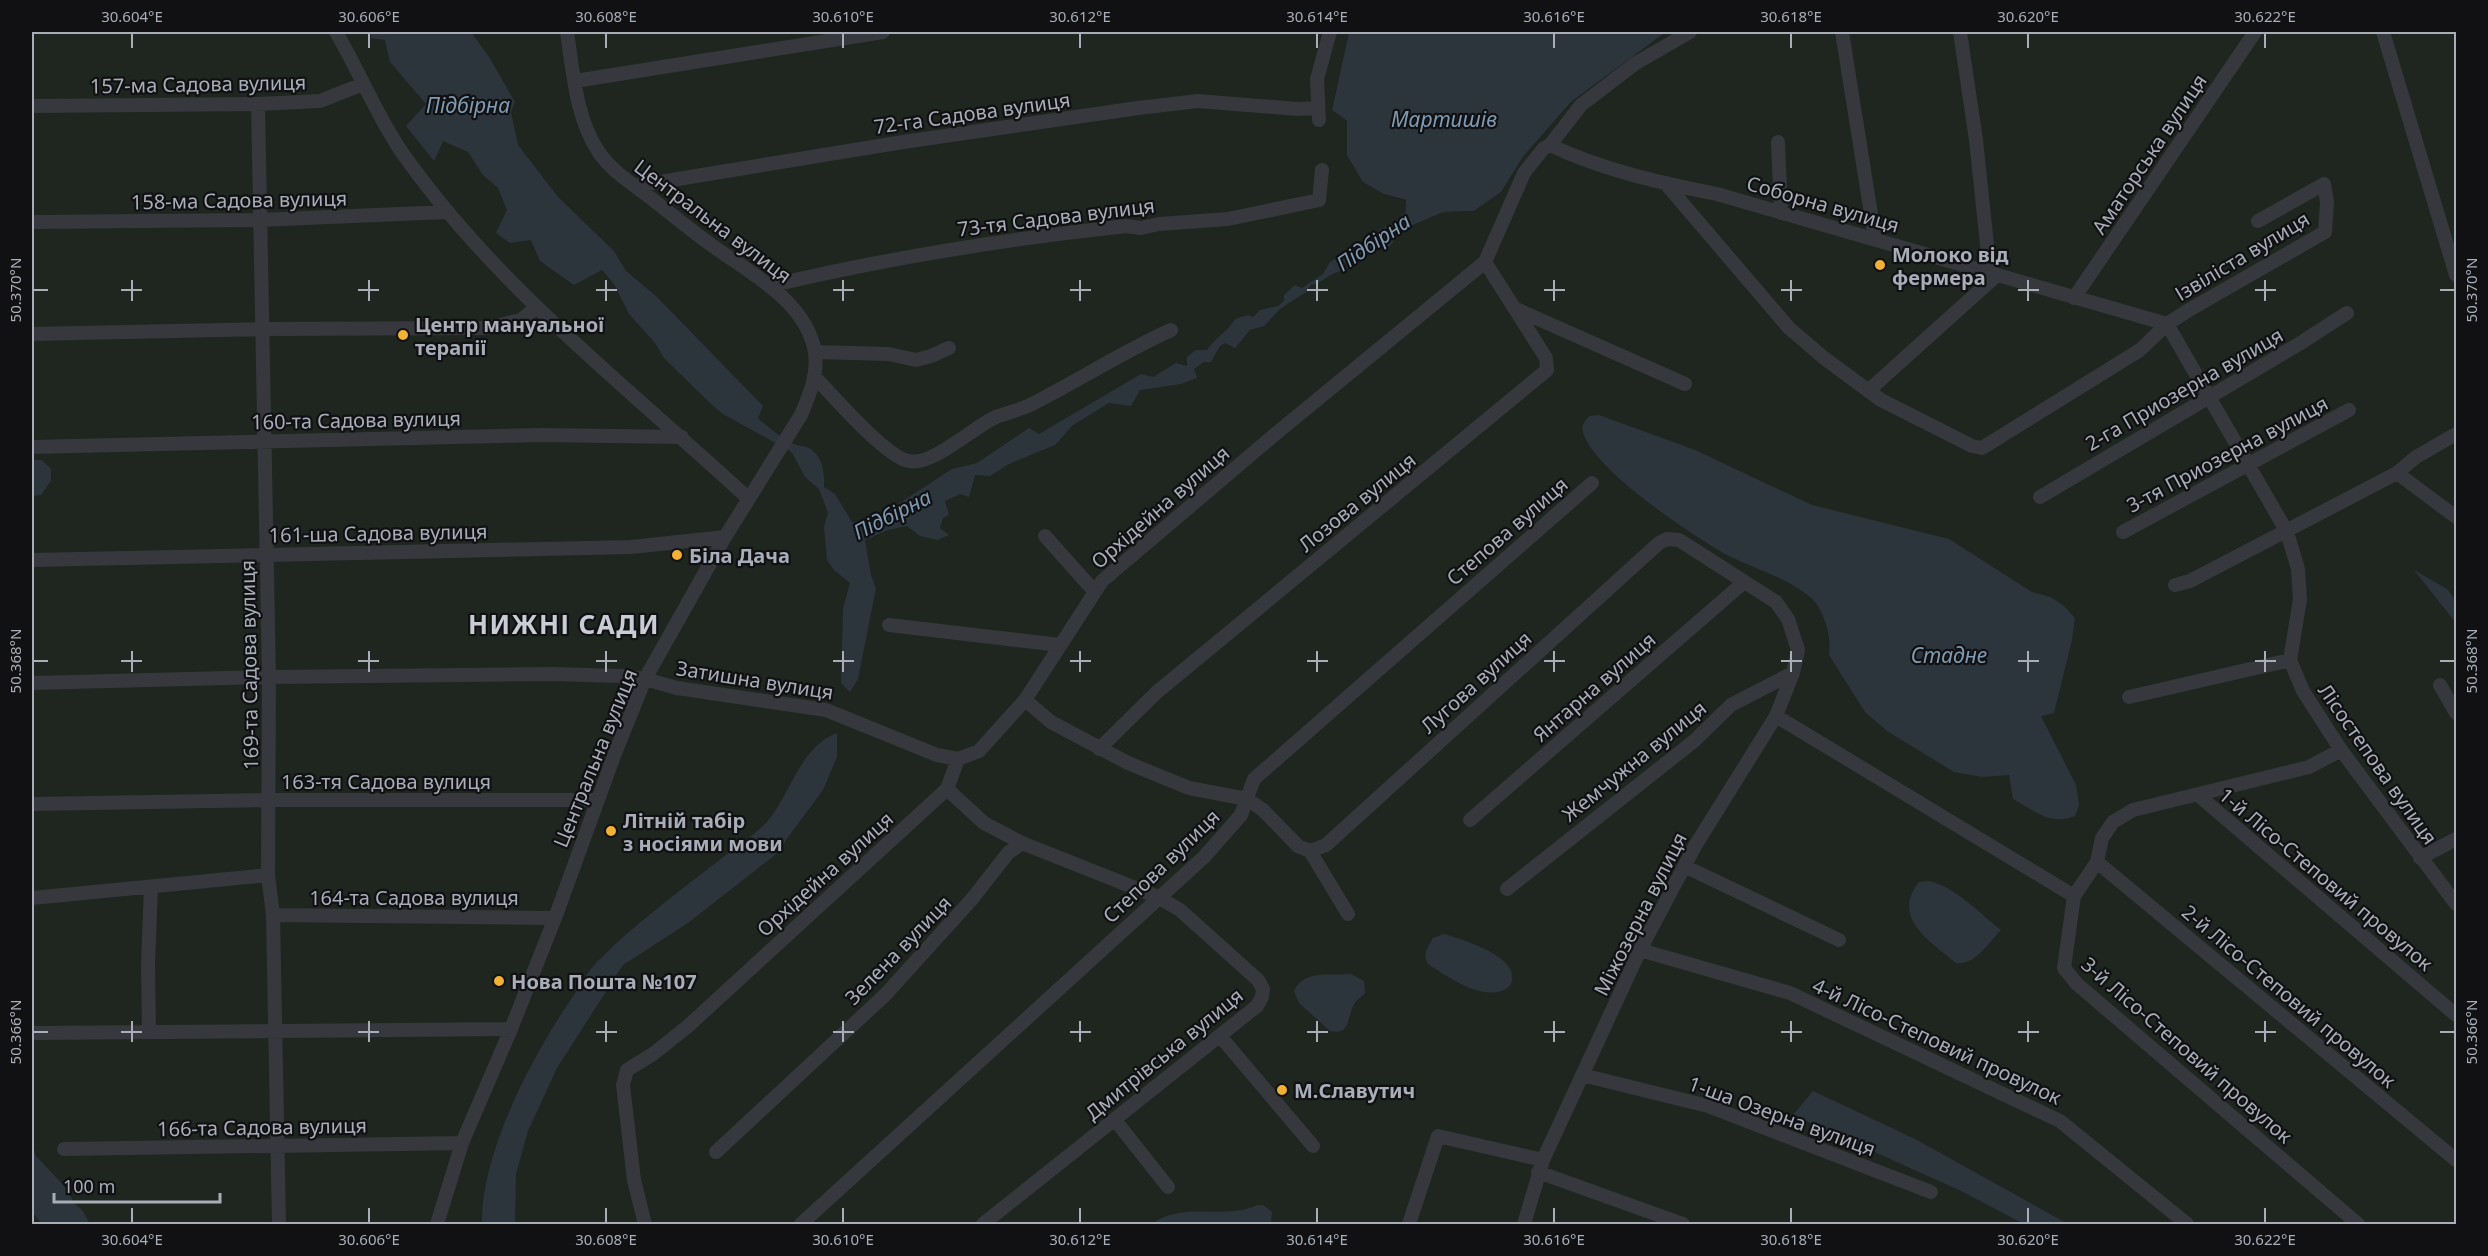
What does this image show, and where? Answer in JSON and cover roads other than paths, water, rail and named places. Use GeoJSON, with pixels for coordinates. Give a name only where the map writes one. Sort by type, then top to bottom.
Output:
{"type":"FeatureCollection","features":[{"type":"Feature","properties":{"kind":"street"},"geometry":{"type":"LineString","coordinates":[[336,32],[401,151],[447,212],[537,307],[749,499]]}},
{"type":"Feature","properties":{"kind":"street","name":"Центральна вулиця"},"geometry":{"type":"LineString","coordinates":[[437,1224],[462,1143],[555,918],[597,800],[645,679],[725,537],[801,415],[814,376],[815,352],[802,321],[769,286],[705,241],[634,186],[614,170],[599,153],[588,131],[575,81],[567,32]]}},
{"type":"Feature","properties":{"kind":"street"},"geometry":{"type":"LineString","coordinates":[[575,81],[883,32]]}},
{"type":"Feature","properties":{"kind":"street","name":"72-га Садова вулиця"},"geometry":{"type":"LineString","coordinates":[[634,186],[891,144],[1198,101],[1298,109],[1318,114],[1317,79],[1330,32]]}},
{"type":"Feature","properties":{"kind":"street","name":"Орхідейна вулиця"},"geometry":{"type":"LineString","coordinates":[[645,1224],[634,1180],[623,1085],[627,1070],[653,1054],[687,1027],[947,789],[958,759],[979,751],[1025,700],[1102,581],[1279,431],[1485,262],[1524,173],[1543,149],[1550,145],[1581,105],[1636,63],[1690,32]]}},
{"type":"Feature","properties":{"kind":"street"},"geometry":{"type":"LineString","coordinates":[[1842,32],[1875,240]]}},
{"type":"Feature","properties":{"kind":"street"},"geometry":{"type":"LineString","coordinates":[[1868,391],[1993,274],[1960,32]]}},
{"type":"Feature","properties":{"kind":"street","name":"Аматорська вулиця"},"geometry":{"type":"LineString","coordinates":[[2074,298],[2255,32]]}},
{"type":"Feature","properties":{"kind":"street"},"geometry":{"type":"LineString","coordinates":[[2384,32],[2457,275]]}},
{"type":"Feature","properties":{"kind":"street","name":"157-ма Садова вулиця"},"geometry":{"type":"LineString","coordinates":[[32,106],[258,104],[320,101],[363,84]]}},
{"type":"Feature","properties":{"kind":"street","name":"169-та Садова вулиця"},"geometry":{"type":"LineString","coordinates":[[258,104],[269,677],[268,875],[273,915],[279,1224]]}},
{"type":"Feature","properties":{"kind":"street"},"geometry":{"type":"LineString","coordinates":[[1778,142],[1781,213]]}},
{"type":"Feature","properties":{"kind":"street","name":"Соборна вулиця"},"geometry":{"type":"LineString","coordinates":[[1550,145],[1575,157],[1666,184],[1718,194],[2167,324]]}},
{"type":"Feature","properties":{"kind":"street","name":"73-тя Садова вулиця"},"geometry":{"type":"LineString","coordinates":[[769,286],[868,263],[1035,236],[1126,226],[1141,228],[1228,219],[1296,205],[1318,200],[1322,170]]}},
{"type":"Feature","properties":{"kind":"street"},"geometry":{"type":"LineString","coordinates":[[1666,184],[1789,328],[1868,391],[1972,446],[1982,448],[2140,350],[2167,324],[2287,531],[2298,569],[2300,599],[2290,660],[2129,697]]}},
{"type":"Feature","properties":{"kind":"street","name":"Ізвіліста вулиця"},"geometry":{"type":"LineString","coordinates":[[2167,324],[2325,232],[2327,201],[2324,184],[2259,221]]}},
{"type":"Feature","properties":{"kind":"street","name":"158-ма Садова вулиця"},"geometry":{"type":"LineString","coordinates":[[32,222],[259,220],[447,212]]}},
{"type":"Feature","properties":{"kind":"street","name":"Лозова вулиця"},"geometry":{"type":"LineString","coordinates":[[1099,749],[1157,692],[1547,370],[1546,358],[1485,262]]}},
{"type":"Feature","properties":{"kind":"street"},"geometry":{"type":"LineString","coordinates":[[32,334],[262,329],[487,328],[521,320],[537,307]]}},
{"type":"Feature","properties":{"kind":"street"},"geometry":{"type":"LineString","coordinates":[[1514,308],[1685,384]]}},
{"type":"Feature","properties":{"kind":"street","name":"2-га Приозерна вулиця"},"geometry":{"type":"LineString","coordinates":[[2040,497],[2299,344],[2347,313]]}},
{"type":"Feature","properties":{"kind":"street"},"geometry":{"type":"LineString","coordinates":[[814,376],[879,442],[899,458],[916,462],[943,452],[994,418],[1029,406],[1130,349],[1171,330]]}},
{"type":"Feature","properties":{"kind":"street"},"geometry":{"type":"LineString","coordinates":[[815,352],[889,354],[916,360],[949,348]]}},
{"type":"Feature","properties":{"kind":"street","name":"3-тя Приозерна вулиця"},"geometry":{"type":"LineString","coordinates":[[2123,532],[2349,410]]}},
{"type":"Feature","properties":{"kind":"street"},"geometry":{"type":"LineString","coordinates":[[2175,585],[2190,581],[2397,473],[2416,457],[2457,434]]}},
{"type":"Feature","properties":{"kind":"street","name":"160-та Садова вулиця"},"geometry":{"type":"LineString","coordinates":[[32,447],[542,435],[682,437]]}},
{"type":"Feature","properties":{"kind":"street"},"geometry":{"type":"LineString","coordinates":[[2397,473],[2453,511]]}},
{"type":"Feature","properties":{"kind":"street","name":"Степова вулиця"},"geometry":{"type":"LineString","coordinates":[[801,1224],[1204,857],[1241,815],[1254,779],[1592,483]]}},
{"type":"Feature","properties":{"kind":"street"},"geometry":{"type":"LineString","coordinates":[[1045,536],[1095,592]]}},
{"type":"Feature","properties":{"kind":"street","name":"161-ша Садова вулиця"},"geometry":{"type":"LineString","coordinates":[[32,560],[631,547],[725,537]]}},
{"type":"Feature","properties":{"kind":"street","name":"Лугова вулиця"},"geometry":{"type":"LineString","coordinates":[[1310,851],[1326,845],[1650,551],[1667,540],[1679,540],[1743,583]]}},
{"type":"Feature","properties":{"kind":"street","name":"Міжозерна вулиця"},"geometry":{"type":"LineString","coordinates":[[1524,1224],[1540,1166],[1640,950],[1684,866],[1776,716],[1793,673],[1798,650],[1793,629],[1776,603],[1743,583]]}},
{"type":"Feature","properties":{"kind":"street","name":"Янтарна вулиця"},"geometry":{"type":"LineString","coordinates":[[1470,820],[1743,583]]}},
{"type":"Feature","properties":{"kind":"street"},"geometry":{"type":"LineString","coordinates":[[889,625],[1060,645]]}},
{"type":"Feature","properties":{"kind":"street","name":"Лісостепова вулиця"},"geometry":{"type":"LineString","coordinates":[[2290,660],[2303,691],[2340,750],[2457,904]]}},
{"type":"Feature","properties":{"kind":"street","name":"Жемчужна вулиця"},"geometry":{"type":"LineString","coordinates":[[1507,889],[1694,741],[1731,705],[1793,673]]}},
{"type":"Feature","properties":{"kind":"street","name":"Затишна вулиця"},"geometry":{"type":"LineString","coordinates":[[32,683],[269,677],[552,674],[645,679],[677,688],[826,710],[938,755],[958,759]]}},
{"type":"Feature","properties":{"kind":"street"},"geometry":{"type":"LineString","coordinates":[[2440,685],[2457,712]]}},
{"type":"Feature","properties":{"kind":"street"},"geometry":{"type":"LineString","coordinates":[[1025,700],[1051,722],[1099,749],[1189,788],[1247,799],[1263,810],[1298,846],[1310,851],[1348,914]]}},
{"type":"Feature","properties":{"kind":"street"},"geometry":{"type":"LineString","coordinates":[[1776,716],[2074,896],[2097,862],[2102,838],[2113,822],[2133,810],[2309,767],[2340,750]]}},
{"type":"Feature","properties":{"kind":"street","name":"Дмитрівська вулиця"},"geometry":{"type":"LineString","coordinates":[[947,789],[984,823],[1022,843],[1158,897],[1179,910],[1244,965],[1263,989],[1262,997],[1257,1005],[983,1224]]}},
{"type":"Feature","properties":{"kind":"street","name":"1-й Лісо-Степовий провулок"},"geometry":{"type":"LineString","coordinates":[[2198,795],[2457,1015]]}},
{"type":"Feature","properties":{"kind":"street","name":"163-тя Садова вулиця"},"geometry":{"type":"LineString","coordinates":[[32,804],[270,800],[597,800]]}},
{"type":"Feature","properties":{"kind":"street"},"geometry":{"type":"LineString","coordinates":[[2420,858],[2457,839]]}},
{"type":"Feature","properties":{"kind":"street","name":"Зелена вулиця"},"geometry":{"type":"LineString","coordinates":[[716,1152],[885,995],[972,899],[1008,853],[1022,843]]}},
{"type":"Feature","properties":{"kind":"street","name":"2-й Лісо-Степовий провулок"},"geometry":{"type":"LineString","coordinates":[[2097,862],[2457,1160]]}},
{"type":"Feature","properties":{"kind":"street"},"geometry":{"type":"LineString","coordinates":[[1684,866],[1839,940]]}},
{"type":"Feature","properties":{"kind":"street"},"geometry":{"type":"LineString","coordinates":[[32,898],[268,875]]}},
{"type":"Feature","properties":{"kind":"street"},"geometry":{"type":"LineString","coordinates":[[148,1031],[151,887]]}},
{"type":"Feature","properties":{"kind":"street","name":"3-й Лісо-Степовий провулок"},"geometry":{"type":"LineString","coordinates":[[2074,896],[2064,968],[2077,984],[2358,1224]]}},
{"type":"Feature","properties":{"kind":"street","name":"164-та Садова вулиця"},"geometry":{"type":"LineString","coordinates":[[273,915],[555,918]]}},
{"type":"Feature","properties":{"kind":"street","name":"4-й Лісо-Степовий провулок"},"geometry":{"type":"LineString","coordinates":[[1640,950],[1790,993],[2060,1121],[2187,1224]]}},
{"type":"Feature","properties":{"kind":"street"},"geometry":{"type":"LineString","coordinates":[[32,1033],[511,1029]]}},
{"type":"Feature","properties":{"kind":"street"},"geometry":{"type":"LineString","coordinates":[[1220,1036],[1313,1146]]}},
{"type":"Feature","properties":{"kind":"street","name":"1-ша Озерна вулиця"},"geometry":{"type":"LineString","coordinates":[[1582,1075],[1708,1106],[1931,1192]]}},
{"type":"Feature","properties":{"kind":"street"},"geometry":{"type":"LineString","coordinates":[[1115,1120],[1168,1186]]}},
{"type":"Feature","properties":{"kind":"street"},"geometry":{"type":"LineString","coordinates":[[1409,1224],[1438,1136],[1540,1166],[1683,1224]]}},
{"type":"Feature","properties":{"kind":"street","name":"166-та Садова вулиця"},"geometry":{"type":"LineString","coordinates":[[64,1149],[462,1143]]}},
{"type":"Feature","properties":{"kind":"water"},"geometry":{"type":"Polygon","coordinates":[[[371,32],[471,32],[489,57],[515,102],[511,112],[518,145],[558,197],[614,251],[626,271],[657,297],[763,406],[758,418],[783,438],[816,453],[823,470],[824,487],[835,494],[852,522],[869,523],[952,469],[977,463],[1029,428],[1039,434],[1141,374],[1153,377],[1176,363],[1187,366],[1187,357],[1196,350],[1207,350],[1235,319],[1248,315],[1253,317],[1260,310],[1278,306],[1284,301],[1284,295],[1295,285],[1302,288],[1323,274],[1330,262],[1372,241],[1379,230],[1393,223],[1406,212],[1406,200],[1384,194],[1363,182],[1347,155],[1347,121],[1332,110],[1349,32],[1666,32],[1571,102],[1523,157],[1501,192],[1474,211],[1443,212],[1403,229],[1390,246],[1365,252],[1345,262],[1339,272],[1311,285],[1306,292],[1280,309],[1264,326],[1250,330],[1235,348],[1225,343],[1220,346],[1211,362],[1204,362],[1194,369],[1197,378],[1181,384],[1140,390],[1131,406],[1109,403],[1073,425],[1055,445],[1009,464],[990,476],[975,475],[969,497],[960,494],[945,501],[949,515],[943,518],[940,528],[949,535],[937,540],[920,536],[907,526],[888,530],[865,540],[871,575],[876,588],[858,679],[850,692],[841,683],[843,608],[850,583],[834,570],[827,560],[824,527],[828,513],[819,489],[805,477],[790,451],[723,414],[664,358],[655,343],[629,314],[614,284],[602,270],[574,285],[540,261],[531,240],[510,243],[496,233],[507,210],[498,188],[483,175],[468,152],[443,141],[434,161],[406,126],[426,104],[390,62],[385,40],[371,38],[371,32]]]}},
{"type":"Feature","properties":{"kind":"water","name":"Стадне"},"geometry":{"type":"Polygon","coordinates":[[[1599,415],[1695,450],[1812,505],[1949,539],[2032,592],[2050,597],[2063,605],[2075,618],[2072,640],[2054,713],[2041,716],[2076,785],[2079,805],[2075,816],[2058,819],[2043,816],[2013,799],[2009,775],[1982,777],[1954,772],[1887,731],[1865,712],[1829,655],[1826,623],[1814,601],[1800,589],[1711,546],[1669,518],[1624,483],[1605,465],[1583,432],[1583,425],[1589,416],[1599,415]]]}},
{"type":"Feature","properties":{"kind":"water"},"geometry":{"type":"Polygon","coordinates":[[[32,460],[42,460],[51,469],[51,481],[41,495],[32,496],[32,460]]]}},
{"type":"Feature","properties":{"kind":"water"},"geometry":{"type":"Polygon","coordinates":[[[2414,570],[2447,589],[2456,601],[2456,623],[2414,570]]]}},
{"type":"Feature","properties":{"kind":"water"},"geometry":{"type":"Polygon","coordinates":[[[837,733],[837,757],[823,790],[775,855],[688,923],[623,965],[557,1068],[528,1131],[516,1174],[515,1224],[482,1224],[490,1165],[513,1103],[543,1043],[590,970],[644,919],[765,824],[813,749],[837,733]]]}},
{"type":"Feature","properties":{"kind":"water"},"geometry":{"type":"Polygon","coordinates":[[[1929,881],[1949,889],[1967,901],[2001,930],[1981,952],[1969,961],[1956,963],[1926,938],[1911,918],[1909,907],[1911,895],[1919,882],[1929,881]]]}},
{"type":"Feature","properties":{"kind":"water"},"geometry":{"type":"Polygon","coordinates":[[[1444,934],[1478,946],[1501,959],[1509,967],[1512,976],[1510,986],[1490,993],[1480,991],[1469,988],[1429,965],[1425,955],[1427,948],[1433,938],[1444,934]]]}},
{"type":"Feature","properties":{"kind":"water"},"geometry":{"type":"Polygon","coordinates":[[[1351,974],[1364,981],[1365,993],[1352,1008],[1345,1028],[1337,1032],[1330,1031],[1299,1003],[1294,991],[1298,984],[1311,976],[1351,974]]]}},
{"type":"Feature","properties":{"kind":"water"},"geometry":{"type":"Polygon","coordinates":[[[1813,1091],[1915,1139],[2068,1224],[2024,1224],[1961,1191],[1793,1115],[1813,1091]]]}},
{"type":"Feature","properties":{"kind":"water"},"geometry":{"type":"Polygon","coordinates":[[[32,1134],[35,1155],[69,1191],[73,1202],[82,1210],[90,1224],[42,1224],[32,1212],[32,1134]]]}},
{"type":"Feature","properties":{"kind":"water"},"geometry":{"type":"Polygon","coordinates":[[[1263,1205],[1272,1212],[1271,1222],[1268,1224],[1152,1224],[1177,1213],[1231,1211],[1263,1205]]]}},
{"type":"Feature","properties":{"kind":"place","name":"Молоко від фермера"},"geometry":{"type":"Point","coordinates":[1880,265]}},
{"type":"Feature","properties":{"kind":"place","name":"Центр мануальної терапії"},"geometry":{"type":"Point","coordinates":[403,335]}},
{"type":"Feature","properties":{"kind":"place","name":"Біла Дача"},"geometry":{"type":"Point","coordinates":[677,555]}},
{"type":"Feature","properties":{"kind":"place","name":"Літній табір з носіями мови"},"geometry":{"type":"Point","coordinates":[611,831]}},
{"type":"Feature","properties":{"kind":"place","name":"Нова Пошта №107"},"geometry":{"type":"Point","coordinates":[499,981]}},
{"type":"Feature","properties":{"kind":"place","name":"М.Славутич"},"geometry":{"type":"Point","coordinates":[1282,1090]}},
{"type":"Feature","properties":{"kind":"district","name":"НИЖНІ САДИ"},"geometry":{"type":"Point","coordinates":[564,624]}},
{"type":"Feature","properties":{"kind":"water label","name":"Підбірна"},"geometry":{"type":"Point","coordinates":[468,105]}},
{"type":"Feature","properties":{"kind":"water label","name":"Мартишів"},"geometry":{"type":"Point","coordinates":[1444,119]}},
{"type":"Feature","properties":{"kind":"water label","name":"Підбірна"},"geometry":{"type":"Point","coordinates":[1373,242]}},
{"type":"Feature","properties":{"kind":"water label","name":"Підбірна"},"geometry":{"type":"Point","coordinates":[892,514]}}]}
